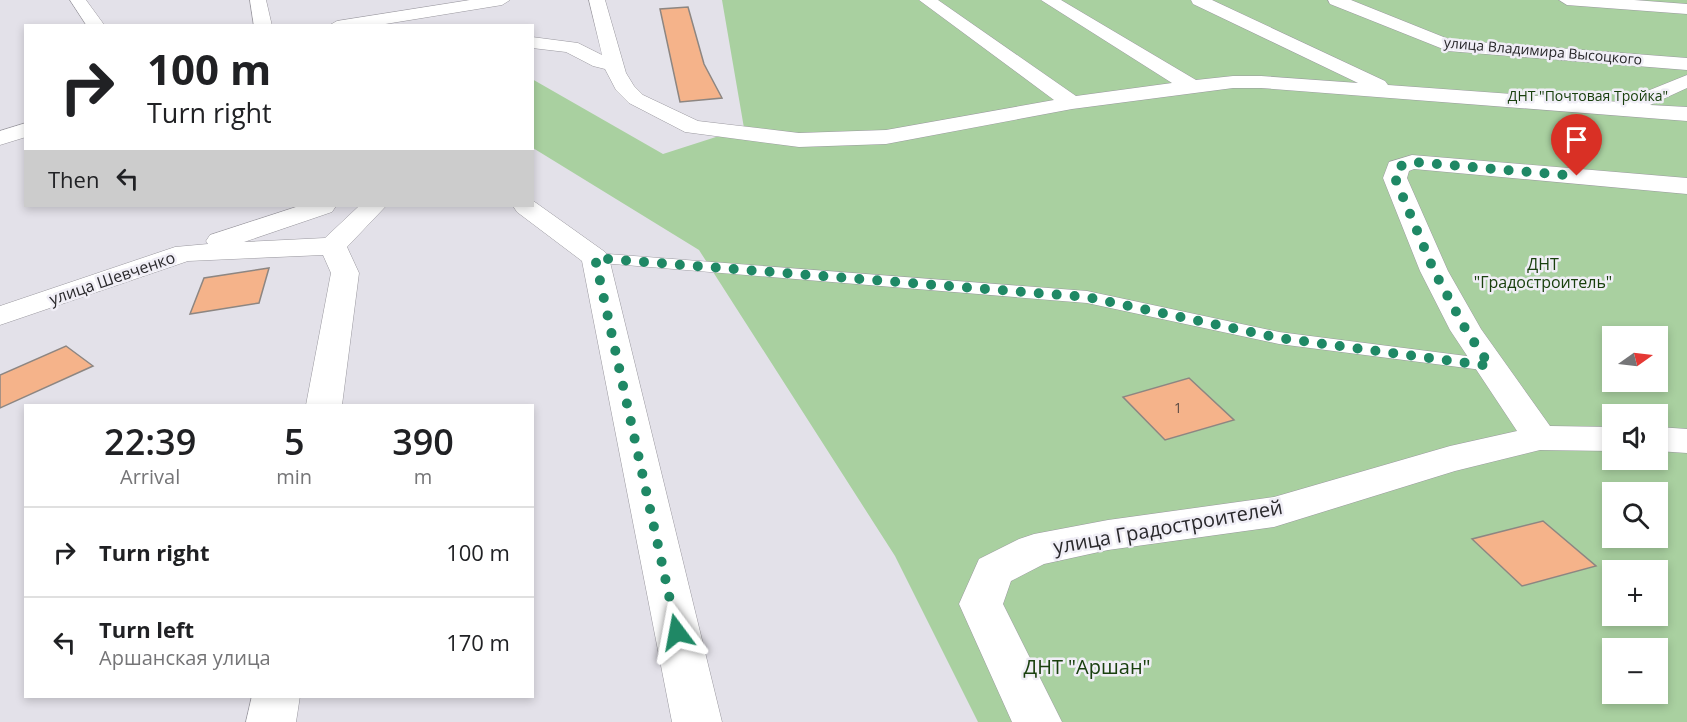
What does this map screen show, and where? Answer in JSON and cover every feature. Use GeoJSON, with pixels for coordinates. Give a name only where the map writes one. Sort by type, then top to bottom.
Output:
{"type":"FeatureCollection","features":[{"type":"Feature","properties":{"kind":"street"},"geometry":{"type":"LineString","coordinates":[[78,0],[95,24]]}},
{"type":"Feature","properties":{"kind":"street"},"geometry":{"type":"LineString","coordinates":[[258,0],[262,24]]}},
{"type":"Feature","properties":{"kind":"street"},"geometry":{"type":"LineString","coordinates":[[350,24],[502,0]]}},
{"type":"Feature","properties":{"kind":"street"},"geometry":{"type":"LineString","coordinates":[[597,0],[616,73],[626,90],[636,99],[657,107],[693,127],[799,140],[886,137],[1072,103],[1233,82],[1261,82],[1687,114]]}},
{"type":"Feature","properties":{"kind":"street"},"geometry":{"type":"LineString","coordinates":[[927,0],[1072,103]]}},
{"type":"Feature","properties":{"kind":"street"},"geometry":{"type":"LineString","coordinates":[[1049,0],[1192,87]]}},
{"type":"Feature","properties":{"kind":"street"},"geometry":{"type":"LineString","coordinates":[[1199,0],[1395,93]]}},
{"type":"Feature","properties":{"kind":"street","name":"улица Владимира Высоцкого"},"geometry":{"type":"LineString","coordinates":[[1336,0],[1448,45],[1687,64]]}},
{"type":"Feature","properties":{"kind":"street"},"geometry":{"type":"LineString","coordinates":[[1567,0],[1687,9]]}},
{"type":"Feature","properties":{"kind":"street"},"geometry":{"type":"LineString","coordinates":[[534,42],[571,47],[600,62],[613,64]]}},
{"type":"Feature","properties":{"kind":"street"},"geometry":{"type":"LineString","coordinates":[[1623,109],[1687,81]]}},
{"type":"Feature","properties":{"kind":"street"},"geometry":{"type":"LineString","coordinates":[[0,138],[24,131]]}},
{"type":"Feature","properties":{"kind":"street"},"geometry":{"type":"LineString","coordinates":[[1540,438],[1466,330],[1434,271],[1395,178],[1398,167],[1413,162],[1687,186]]}},
{"type":"Feature","properties":{"kind":"street"},"geometry":{"type":"LineString","coordinates":[[185,253],[320,207]]}},
{"type":"Feature","properties":{"kind":"street"},"geometry":{"type":"LineString","coordinates":[[324,404],[345,273],[333,246],[372,207]]}},
{"type":"Feature","properties":{"kind":"street"},"geometry":{"type":"LineString","coordinates":[[526,207],[595,258],[701,716]]}},
{"type":"Feature","properties":{"kind":"street","name":"улица Шевченко"},"geometry":{"type":"LineString","coordinates":[[0,316],[185,253],[333,246]]}},
{"type":"Feature","properties":{"kind":"street","name":"улица Градостроителей"},"geometry":{"type":"LineString","coordinates":[[1037,722],[981,604],[994,571],[1034,550],[1108,535],[1274,512],[1450,459],[1540,438],[1602,439]]}},
{"type":"Feature","properties":{"kind":"street"},"geometry":{"type":"LineString","coordinates":[[1668,440],[1687,441]]}},
{"type":"Feature","properties":{"kind":"street"},"geometry":{"type":"LineString","coordinates":[[271,722],[276,698]]}},
{"type":"Feature","properties":{"kind":"lane"},"geometry":{"type":"LineString","coordinates":[[595,258],[1087,297],[1279,338],[1490,366]]}},
{"type":"Feature","properties":{"kind":"green space"},"geometry":{"type":"Polygon","coordinates":[[[722,0],[1687,0],[1687,722],[978,722],[895,556],[699,250],[534,149],[534,80],[663,154],[744,128],[722,0]]]}},
{"type":"Feature","properties":{"kind":"building"},"geometry":{"type":"Polygon","coordinates":[[[688,7],[704,64],[722,98],[680,102],[660,9],[688,7]]]}},
{"type":"Feature","properties":{"kind":"building"},"geometry":{"type":"Polygon","coordinates":[[[269,268],[259,303],[190,314],[204,278],[269,268]]]}},
{"type":"Feature","properties":{"kind":"building"},"geometry":{"type":"Polygon","coordinates":[[[66,346],[93,366],[0,408],[0,375],[66,346]]]}},
{"type":"Feature","properties":{"kind":"building"},"geometry":{"type":"Polygon","coordinates":[[[1189,378],[1234,420],[1165,440],[1123,397],[1189,378]]]}},
{"type":"Feature","properties":{"kind":"building"},"geometry":{"type":"Polygon","coordinates":[[[1543,521],[1596,566],[1522,586],[1472,539],[1543,521]]]}},
{"type":"Feature","properties":{"kind":"route"},"geometry":{"type":"LineString","coordinates":[[677,632],[595,258],[1087,297],[1279,338],[1490,366],[1466,330],[1434,271],[1395,178],[1398,167],[1413,162],[1577,176]]}},
{"type":"Feature","properties":{"kind":"park label","name":"ДНТ \"Почтовая Тройка\""},"geometry":{"type":"Point","coordinates":[1588,96]}},
{"type":"Feature","properties":{"kind":"park label","name":"ДНТ \"Градостроитель\""},"geometry":{"type":"Point","coordinates":[1543,273]}},
{"type":"Feature","properties":{"kind":"park label","name":"ДНТ \"Аршан\""},"geometry":{"type":"Point","coordinates":[1087,667]}}]}
